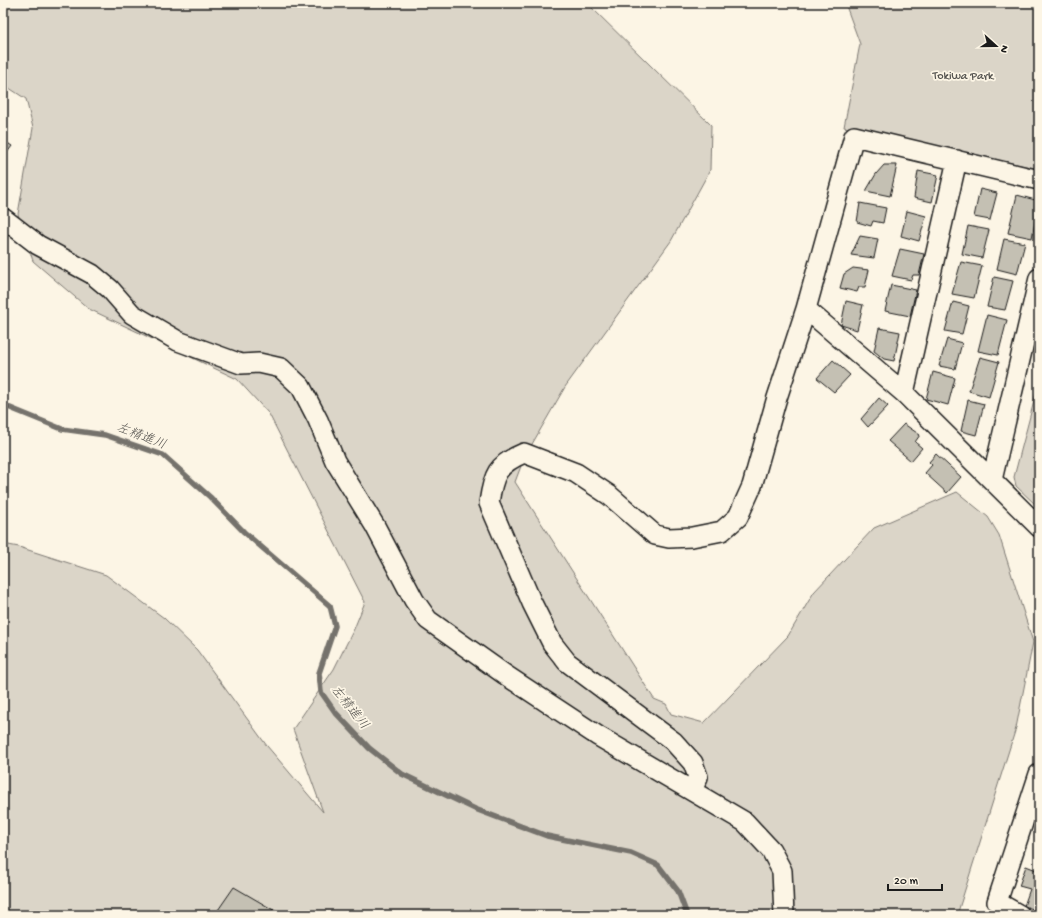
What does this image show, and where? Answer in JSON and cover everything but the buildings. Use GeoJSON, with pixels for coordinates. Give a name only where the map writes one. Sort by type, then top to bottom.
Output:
{"type":"FeatureCollection","features":[{"type":"Feature","properties":{"kind":"street"},"geometry":{"type":"LineString","coordinates":[[692,791],[698,777],[693,763],[673,741],[567,662],[552,643],[532,603],[489,502],[491,486],[500,466],[512,458],[524,453],[576,473],[609,495],[655,535],[677,538],[722,531],[738,517],[752,486],[776,401],[806,309],[854,136],[1039,180]]}},
{"type":"Feature","properties":{"kind":"street"},"geometry":{"type":"LineString","coordinates":[[904,393],[957,160]]}},
{"type":"Feature","properties":{"kind":"street"},"geometry":{"type":"LineString","coordinates":[[3,218],[38,245],[92,274],[110,289],[132,314],[178,341],[241,364],[259,364],[281,368],[301,388],[318,420],[335,461],[375,526],[414,600],[428,620],[507,676],[598,736],[745,822],[771,850],[782,871],[784,915]]}},
{"type":"Feature","properties":{"kind":"street"},"geometry":{"type":"LineString","coordinates":[[992,480],[1039,278]]}},
{"type":"Feature","properties":{"kind":"street"},"geometry":{"type":"LineString","coordinates":[[806,309],[904,393],[1039,527]]}},
{"type":"Feature","properties":{"kind":"street"},"geometry":{"type":"LineString","coordinates":[[1020,915],[997,902],[1039,774]]}},
{"type":"Feature","properties":{"kind":"green space"},"geometry":{"type":"Polygon","coordinates":[[[3,3],[587,3],[711,125],[710,170],[671,241],[565,387],[524,458],[515,482],[654,699],[666,704],[671,714],[704,723],[788,636],[814,592],[874,528],[957,492],[988,517],[999,535],[1033,642],[1016,728],[957,915],[3,915],[3,544],[19,547],[106,575],[164,618],[197,650],[267,746],[323,812],[293,729],[334,669],[354,629],[365,602],[269,414],[237,379],[89,309],[33,261],[18,214],[33,128],[26,99],[3,84],[3,3]]]}},
{"type":"Feature","properties":{"kind":"green space","name":"Tokiwa Park"},"geometry":{"type":"Polygon","coordinates":[[[845,3],[1039,3],[1039,169],[844,127],[860,44],[845,3]]]}},
{"type":"Feature","properties":{"kind":"green space"},"geometry":{"type":"Polygon","coordinates":[[[1039,382],[1039,508],[1016,486],[1014,477],[1039,382]]]}},
{"type":"Feature","properties":{"kind":"waterway","name":"左精進川"},"geometry":{"type":"LineString","coordinates":[[3,405],[62,429],[105,435],[163,455],[210,497],[244,532],[330,606],[335,626],[319,673],[321,692],[335,712],[369,748],[402,774],[475,809],[547,836],[631,853],[658,865],[678,891],[687,915]]}}]}
